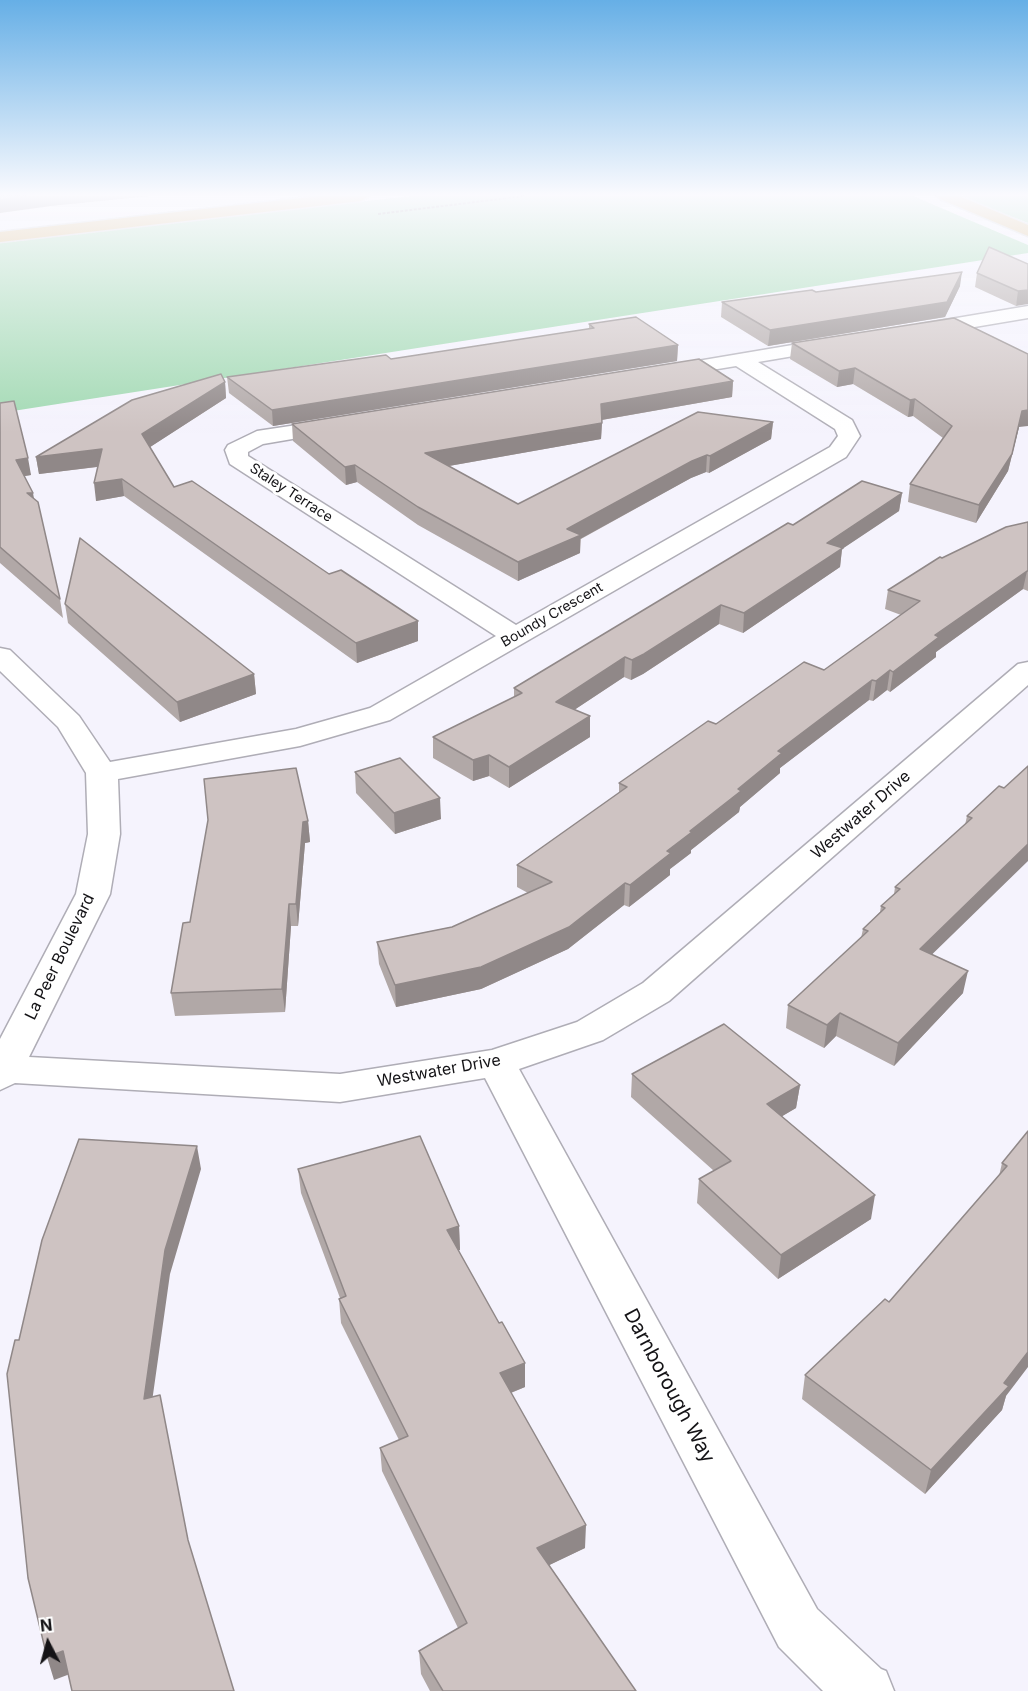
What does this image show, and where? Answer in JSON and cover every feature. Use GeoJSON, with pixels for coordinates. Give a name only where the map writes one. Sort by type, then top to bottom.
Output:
{"type":"FeatureCollection","features":[{"type":"Feature","properties":{"kind":"street"},"geometry":{"type":"LineString","coordinates":[[906,332],[1028,312]]}},
{"type":"Feature","properties":{"kind":"street"},"geometry":{"type":"LineString","coordinates":[[988,319],[1021,334]]}},
{"type":"Feature","properties":{"kind":"street"},"geometry":{"type":"LineString","coordinates":[[641,376],[859,340]]}},
{"type":"Feature","properties":{"kind":"street","name":"Boundy Crescent"},"geometry":{"type":"LineString","coordinates":[[102,773],[300,737],[380,714],[838,452],[849,436],[844,425],[740,360]]}},
{"type":"Feature","properties":{"kind":"street","name":"Staley Terrace"},"geometry":{"type":"LineString","coordinates":[[362,421],[257,438],[236,450],[238,459],[514,636]]}},
{"type":"Feature","properties":{"kind":"street"},"geometry":{"type":"LineString","coordinates":[[0,656],[69,722],[102,773]]}},
{"type":"Feature","properties":{"kind":"street","name":"Westwater Drive"},"geometry":{"type":"LineString","coordinates":[[1,1071],[340,1088],[496,1063],[590,1031],[656,992],[1028,670]]}},
{"type":"Feature","properties":{"kind":"street","name":"La Peer Boulevard"},"geometry":{"type":"LineString","coordinates":[[1,1071],[93,894],[104,834],[102,773]]}},
{"type":"Feature","properties":{"kind":"street","name":"Darnborough Way"},"geometry":{"type":"LineString","coordinates":[[496,1063],[798,1628],[861,1689],[866,1691]]}},
{"type":"Feature","properties":{"kind":"green space"},"geometry":{"type":"Polygon","coordinates":[[[0,275],[887,275],[0,413],[0,275]]]}},
{"type":"Feature","properties":{"kind":"building"},"geometry":{"type":"Polygon","coordinates":[[[941,275],[961,275],[947,302],[770,330],[722,302],[812,290],[816,292],[941,275]]]}},
{"type":"Feature","properties":{"kind":"building"},"geometry":{"type":"Polygon","coordinates":[[[981,275],[1028,275],[1028,290],[1018,291],[981,275]]]}},
{"type":"Feature","properties":{"kind":"building"},"geometry":{"type":"Polygon","coordinates":[[[636,317],[678,345],[272,410],[227,377],[386,355],[391,359],[594,328],[589,324],[636,317]]]}},
{"type":"Feature","properties":{"kind":"building"},"geometry":{"type":"Polygon","coordinates":[[[954,318],[1028,354],[1028,410],[1022,411],[1012,454],[979,505],[910,484],[952,426],[915,399],[910,400],[855,368],[839,371],[792,343],[954,318]]]}},
{"type":"Feature","properties":{"kind":"building"},"geometry":{"type":"Polygon","coordinates":[[[699,359],[733,381],[601,404],[602,423],[425,453],[518,504],[698,412],[773,422],[710,456],[692,461],[567,529],[581,535],[518,562],[418,507],[355,465],[345,467],[292,424],[699,359]]]}},
{"type":"Feature","properties":{"kind":"building"},"geometry":{"type":"Polygon","coordinates":[[[221,374],[225,382],[142,434],[174,487],[192,481],[329,574],[341,570],[418,621],[356,643],[122,479],[94,483],[102,449],[36,457],[132,400],[221,374]]]}},
{"type":"Feature","properties":{"kind":"building"},"geometry":{"type":"Polygon","coordinates":[[[14,401],[28,458],[16,460],[33,493],[27,493],[38,502],[60,599],[0,547],[0,403],[14,401]]]}},
{"type":"Feature","properties":{"kind":"building"},"geometry":{"type":"Polygon","coordinates":[[[862,481],[902,493],[827,543],[843,548],[744,613],[721,605],[644,654],[632,660],[625,657],[556,702],[590,716],[509,767],[489,755],[473,760],[433,737],[522,693],[514,688],[788,523],[793,525],[862,481]]]}},
{"type":"Feature","properties":{"kind":"building"},"geometry":{"type":"Polygon","coordinates":[[[1028,522],[1028,571],[935,635],[939,637],[893,672],[890,670],[876,681],[872,680],[778,751],[782,753],[738,789],[741,791],[690,831],[692,832],[667,851],[671,853],[630,885],[625,883],[569,927],[481,967],[395,985],[377,942],[452,927],[552,882],[517,865],[627,787],[619,783],[708,721],[716,724],[804,662],[824,670],[920,601],[888,590],[940,557],[1006,527],[1028,522]]]}},
{"type":"Feature","properties":{"kind":"building"},"geometry":{"type":"Polygon","coordinates":[[[80,538],[254,674],[177,702],[65,604],[80,538]]]}},
{"type":"Feature","properties":{"kind":"building"},"geometry":{"type":"Polygon","coordinates":[[[400,758],[440,798],[394,813],[355,772],[400,758]]]}},
{"type":"Feature","properties":{"kind":"building"},"geometry":{"type":"Polygon","coordinates":[[[1028,766],[1028,844],[920,949],[968,971],[898,1043],[840,1013],[827,1025],[788,1005],[868,931],[863,929],[885,908],[881,906],[900,889],[895,887],[972,818],[967,816],[999,786],[1004,788],[1028,766]]]}},
{"type":"Feature","properties":{"kind":"building"},"geometry":{"type":"Polygon","coordinates":[[[296,768],[308,821],[303,822],[296,904],[289,904],[282,989],[171,993],[183,923],[190,922],[208,820],[204,779],[296,768]]]}},
{"type":"Feature","properties":{"kind":"building"},"geometry":{"type":"Polygon","coordinates":[[[724,1024],[800,1085],[767,1104],[875,1195],[781,1255],[699,1179],[731,1161],[632,1074],[724,1024]]]}},
{"type":"Feature","properties":{"kind":"building"},"geometry":{"type":"Polygon","coordinates":[[[1028,1131],[1028,1352],[1004,1383],[1009,1386],[931,1470],[805,1375],[885,1299],[889,1302],[1007,1166],[1002,1163],[1028,1131]]]}},
{"type":"Feature","properties":{"kind":"building"},"geometry":{"type":"Polygon","coordinates":[[[420,1136],[459,1226],[447,1230],[499,1323],[502,1322],[525,1363],[500,1373],[586,1525],[537,1548],[636,1691],[443,1691],[419,1651],[467,1623],[380,1448],[408,1436],[339,1299],[346,1296],[298,1169],[420,1136]]]}},
{"type":"Feature","properties":{"kind":"building"},"geometry":{"type":"Polygon","coordinates":[[[79,1139],[197,1146],[165,1250],[144,1399],[160,1395],[188,1540],[234,1691],[72,1691],[63,1651],[47,1657],[28,1578],[7,1374],[15,1340],[19,1340],[42,1240],[79,1139]]]}}]}
